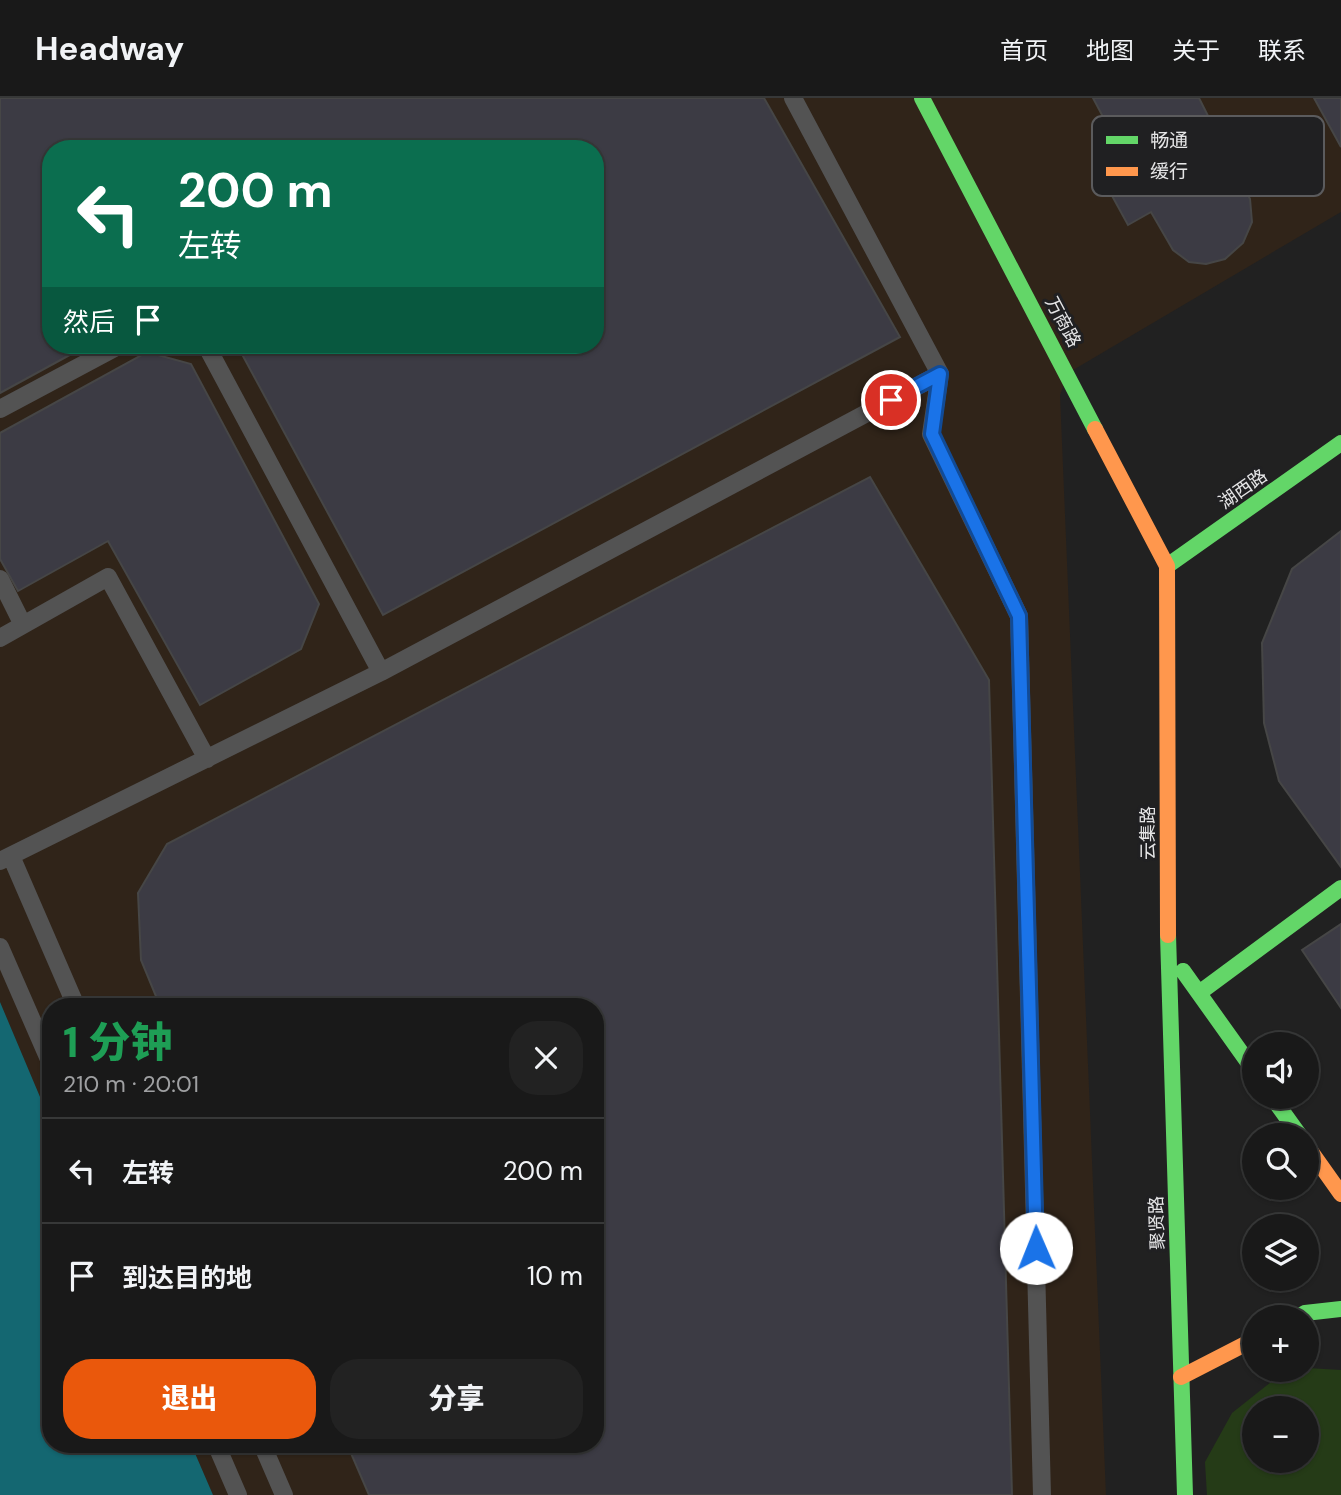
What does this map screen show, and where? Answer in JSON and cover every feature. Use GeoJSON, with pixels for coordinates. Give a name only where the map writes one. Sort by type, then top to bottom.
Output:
{"type":"FeatureCollection","features":[{"type":"Feature","properties":{"kind":"street","name":"万商路"},"geometry":{"type":"LineString","coordinates":[[922,98],[1167,566]]}},
{"type":"Feature","properties":{"kind":"street","name":"湖西路"},"geometry":{"type":"LineString","coordinates":[[1167,566],[1341,443]]}},
{"type":"Feature","properties":{"kind":"street","name":"云集路"},"geometry":{"type":"LineString","coordinates":[[1167,566],[1168,950]]}},
{"type":"Feature","properties":{"kind":"street"},"geometry":{"type":"LineString","coordinates":[[1199,993],[1341,888]]}},
{"type":"Feature","properties":{"kind":"street"},"geometry":{"type":"LineString","coordinates":[[1168,950],[1242,1054]]}},
{"type":"Feature","properties":{"kind":"street","name":"聚贤路"},"geometry":{"type":"LineString","coordinates":[[1168,950],[1185,1495]]}},
{"type":"Feature","properties":{"kind":"street"},"geometry":{"type":"LineString","coordinates":[[1319,1163],[1341,1194]]}},
{"type":"Feature","properties":{"kind":"street"},"geometry":{"type":"LineString","coordinates":[[1319,1311],[1341,1309]]}},
{"type":"Feature","properties":{"kind":"street"},"geometry":{"type":"LineString","coordinates":[[1181,1377],[1242,1346]]}},
{"type":"Feature","properties":{"kind":"lane"},"geometry":{"type":"LineString","coordinates":[[793,98],[940,374],[932,434],[1019,616],[1042,1495]]}},
{"type":"Feature","properties":{"kind":"lane"},"geometry":{"type":"LineString","coordinates":[[0,408],[103,354]]}},
{"type":"Feature","properties":{"kind":"lane"},"geometry":{"type":"LineString","coordinates":[[211,354],[381,672]]}},
{"type":"Feature","properties":{"kind":"lane"},"geometry":{"type":"LineString","coordinates":[[72,998],[6,859],[381,672],[940,374]]}},
{"type":"Feature","properties":{"kind":"lane"},"geometry":{"type":"LineString","coordinates":[[0,638],[107,577],[207,759]]}},
{"type":"Feature","properties":{"kind":"lane"},"geometry":{"type":"LineString","coordinates":[[0,579],[23,625]]}},
{"type":"Feature","properties":{"kind":"lane"},"geometry":{"type":"LineString","coordinates":[[0,947],[42,1043]]}},
{"type":"Feature","properties":{"kind":"lane"},"geometry":{"type":"LineString","coordinates":[[220,1453],[238,1495]]}},
{"type":"Feature","properties":{"kind":"lane"},"geometry":{"type":"LineString","coordinates":[[266,1453],[284,1495]]}},
{"type":"Feature","properties":{"kind":"shaded area"},"geometry":{"type":"Polygon","coordinates":[[[0,98],[1341,98],[1341,212],[1068,373],[1060,395],[1106,1495],[0,1495],[0,98]]]}},
{"type":"Feature","properties":{"kind":"green space"},"geometry":{"type":"Polygon","coordinates":[[[1319,1369],[1341,1370],[1341,1495],[1207,1495],[1205,1462],[1232,1413],[1242,1405],[1242,1473],[1319,1473],[1319,1396],[1253,1396],[1271,1382],[1319,1382],[1319,1369]]]}},
{"type":"Feature","properties":{"kind":"water"},"geometry":{"type":"Polygon","coordinates":[[[0,1002],[42,1102],[42,1453],[195,1453],[213,1495],[0,1495],[0,1002]]]}},
{"type":"Feature","properties":{"kind":"building"},"geometry":{"type":"Polygon","coordinates":[[[0,98],[764,98],[900,337],[383,615],[242,354],[604,354],[604,140],[42,140],[42,354],[72,354],[0,393],[0,98]]]}},
{"type":"Feature","properties":{"kind":"building"},"geometry":{"type":"Polygon","coordinates":[[[1093,98],[1199,98],[1208,116],[1103,116],[1093,98]]]}},
{"type":"Feature","properties":{"kind":"building"},"geometry":{"type":"Polygon","coordinates":[[[1314,98],[1341,98],[1341,147],[1324,116],[1314,98]]]}},
{"type":"Feature","properties":{"kind":"building"},"geometry":{"type":"Polygon","coordinates":[[[1112,196],[1248,196],[1250,199],[1252,222],[1243,243],[1225,259],[1206,264],[1189,262],[1173,250],[1151,212],[1128,225],[1112,196]]]}},
{"type":"Feature","properties":{"kind":"building"},"geometry":{"type":"Polygon","coordinates":[[[143,354],[154,354],[191,364],[319,604],[301,649],[200,705],[108,541],[18,591],[0,559],[0,433],[143,354]]]}},
{"type":"Feature","properties":{"kind":"building"},"geometry":{"type":"Polygon","coordinates":[[[870,477],[989,680],[1012,1495],[369,1495],[351,1453],[604,1453],[604,998],[157,998],[141,960],[138,893],[167,844],[870,477]]]}},
{"type":"Feature","properties":{"kind":"building"},"geometry":{"type":"Polygon","coordinates":[[[1341,531],[1341,867],[1279,781],[1264,723],[1262,643],[1292,569],[1341,531]]]}},
{"type":"Feature","properties":{"kind":"building"},"geometry":{"type":"Polygon","coordinates":[[[1341,924],[1341,1008],[1302,950],[1341,924]]]}},
{"type":"Feature","properties":{"kind":"traffic: fast"},"geometry":{"type":"LineString","coordinates":[[922,98],[1095,429]]}},
{"type":"Feature","properties":{"kind":"traffic: fast"},"geometry":{"type":"LineString","coordinates":[[1167,566],[1341,443]]}},
{"type":"Feature","properties":{"kind":"traffic: fast"},"geometry":{"type":"LineString","coordinates":[[1199,993],[1341,888]]}},
{"type":"Feature","properties":{"kind":"traffic: fast"},"geometry":{"type":"LineString","coordinates":[[1168,935],[1185,1495]]}},
{"type":"Feature","properties":{"kind":"traffic: fast"},"geometry":{"type":"LineString","coordinates":[[1183,971],[1242,1054]]}},
{"type":"Feature","properties":{"kind":"traffic: fast"},"geometry":{"type":"LineString","coordinates":[[1281,1109],[1291,1123]]}},
{"type":"Feature","properties":{"kind":"traffic: fast"},"geometry":{"type":"LineString","coordinates":[[1319,1311],[1341,1309]]}},
{"type":"Feature","properties":{"kind":"traffic: slow"},"geometry":{"type":"LineString","coordinates":[[1095,429],[1167,566],[1168,935]]}},
{"type":"Feature","properties":{"kind":"traffic: slow"},"geometry":{"type":"LineString","coordinates":[[1319,1163],[1341,1194]]}},
{"type":"Feature","properties":{"kind":"traffic: slow"},"geometry":{"type":"LineString","coordinates":[[1181,1377],[1242,1346]]}},
{"type":"Feature","properties":{"kind":"route"},"geometry":{"type":"LineString","coordinates":[[891,400],[940,374],[932,434],[1019,616],[1036,1248]]}}]}
